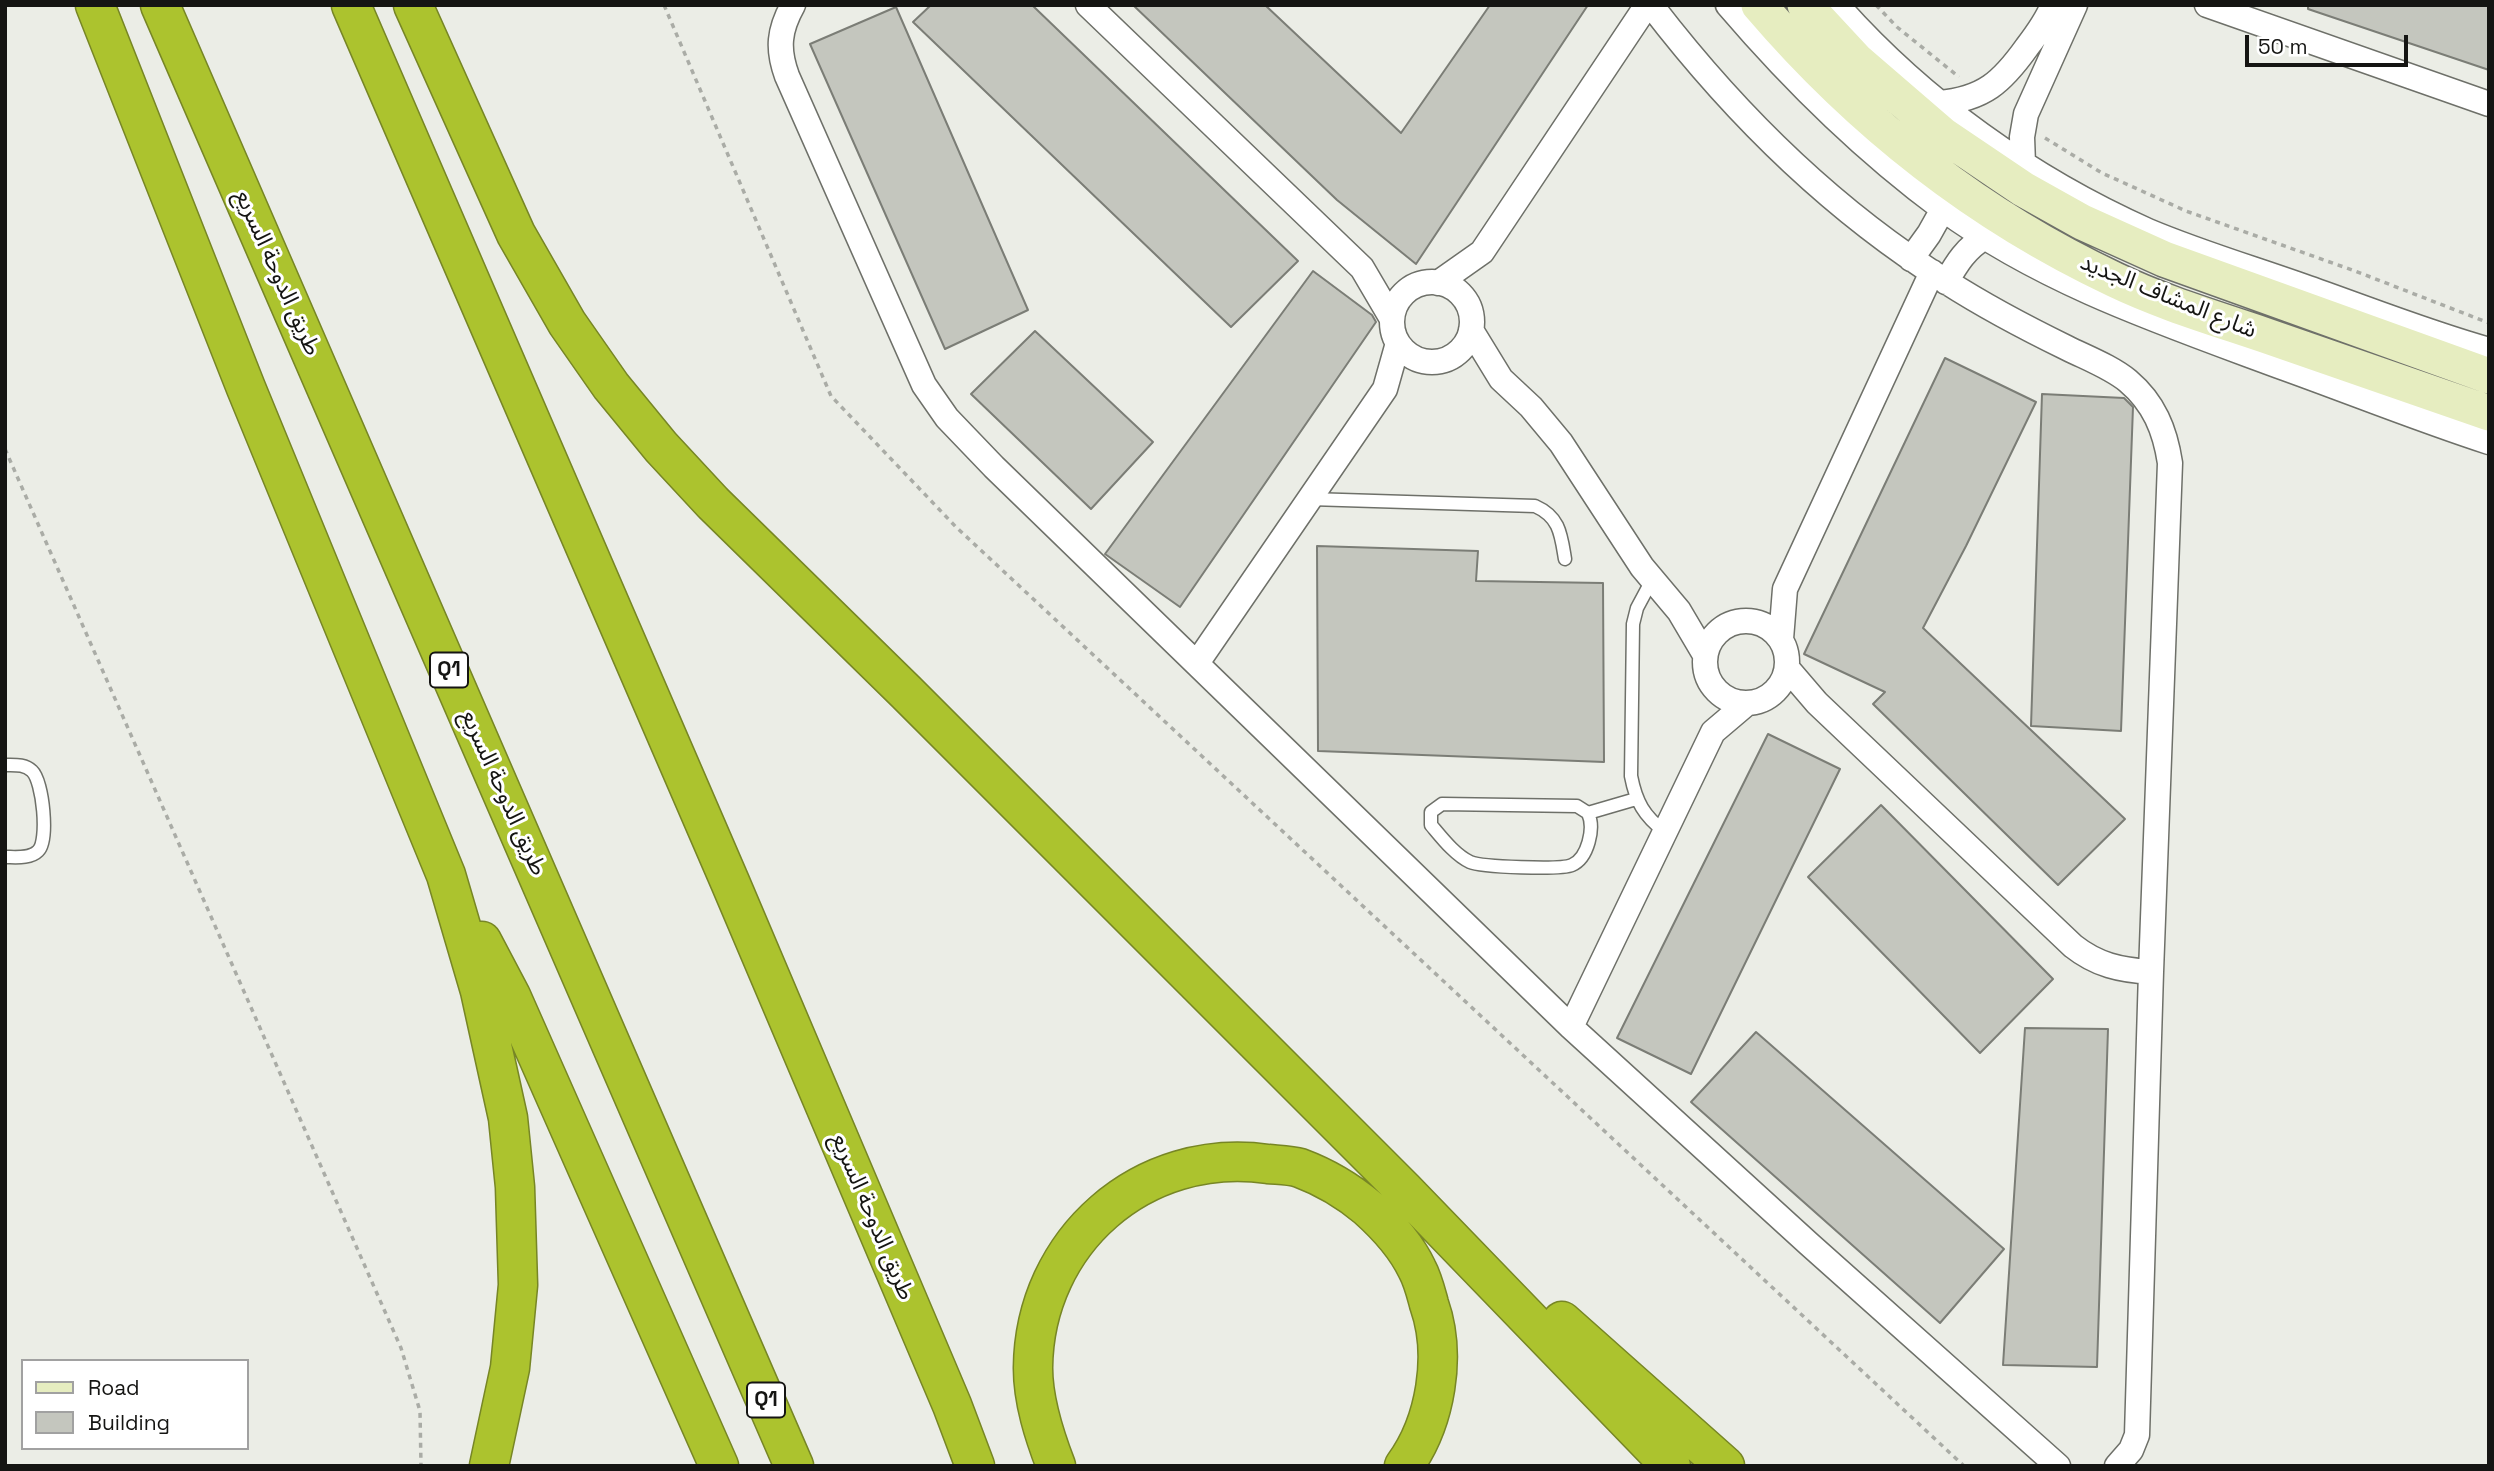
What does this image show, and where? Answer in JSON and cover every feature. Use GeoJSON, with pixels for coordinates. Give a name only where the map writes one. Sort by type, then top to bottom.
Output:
{"type":"FeatureCollection","features":[{"type":"Feature","properties":{"kind":"highway"},"geometry":{"type":"LineString","coordinates":[[95,5],[246,388],[446,874],[511,996],[719,1466]]}},
{"type":"Feature","properties":{"kind":"highway","name":"طريق الدوحة السريع"},"geometry":{"type":"LineString","coordinates":[[160,5],[794,1466]]}},
{"type":"Feature","properties":{"kind":"highway","name":"طريق الدوحة السريع"},"geometry":{"type":"LineString","coordinates":[[351,5],[736,895],[952,1405],[975,1466]]}},
{"type":"Feature","properties":{"kind":"highway"},"geometry":{"type":"LineString","coordinates":[[413,5],[516,234],[575,334],[611,386],[661,447],[713,503],[1404,1190],[1671,1466]]}},
{"type":"Feature","properties":{"kind":"highway"},"geometry":{"type":"LineString","coordinates":[[446,874],[480,991],[498,1069],[508,1118],[515,1187],[518,1285],[510,1368],[489,1466]]}},
{"type":"Feature","properties":{"kind":"highway"},"geometry":{"type":"LineString","coordinates":[[1056,1466],[1042,1429],[1033,1370],[1036,1335],[1048,1292],[1067,1253],[1093,1220],[1130,1191],[1164,1173],[1204,1163],[1248,1161],[1299,1168],[1349,1192],[1388,1226],[1417,1269],[1437,1325],[1437,1370],[1430,1408],[1413,1454],[1404,1466]]}},
{"type":"Feature","properties":{"kind":"highway"},"geometry":{"type":"LineString","coordinates":[[1404,1190],[1594,1347],[1725,1466]]}},
{"type":"Feature","properties":{"kind":"street"},"geometry":{"type":"LineString","coordinates":[[793,5],[784,21],[779,40],[780,58],[913,362],[934,402],[968,442],[1571,1027],[2058,1466]]}},
{"type":"Feature","properties":{"kind":"street"},"geometry":{"type":"LineString","coordinates":[[1088,5],[1362,268],[1392,319]]}},
{"type":"Feature","properties":{"kind":"street"},"geometry":{"type":"LineString","coordinates":[[1728,5],[1798,84],[1839,124],[1943,209],[1985,237],[2069,283],[2147,318],[2489,442]]}},
{"type":"Feature","properties":{"kind":"street","name":"شارع المشاف الجديد"},"geometry":{"type":"LineString","coordinates":[[1759,5],[1845,98],[1902,147],[2001,219],[2036,240],[2118,282],[2185,308],[2489,413]]}},
{"type":"Feature","properties":{"kind":"street","name":"شارع المشاف الجديد"},"geometry":{"type":"LineString","coordinates":[[1805,5],[1856,60],[1942,135],[2023,189],[2082,222],[2164,259],[2489,376]]}},
{"type":"Feature","properties":{"kind":"street"},"geometry":{"type":"LineString","coordinates":[[1837,5],[1873,44],[1939,103],[2024,164],[2104,210],[2151,232],[2489,350]]}},
{"type":"Feature","properties":{"kind":"street"},"geometry":{"type":"LineString","coordinates":[[1939,103],[1956,102],[1980,94],[2000,81],[2012,69],[2053,5]]}},
{"type":"Feature","properties":{"kind":"street"},"geometry":{"type":"LineString","coordinates":[[2024,164],[2024,125],[2037,86],[2075,5]]}},
{"type":"Feature","properties":{"kind":"street"},"geometry":{"type":"LineString","coordinates":[[2207,5],[2489,104]]}},
{"type":"Feature","properties":{"kind":"street"},"geometry":{"type":"LineString","coordinates":[[1501,379],[1478,370],[1412,357],[1394,335],[1394,310],[1403,295],[1482,253],[1657,9],[1740,109],[1802,172],[1835,201],[1939,277],[2014,321],[2126,379],[2144,396],[2158,416],[2167,439],[2170,463],[2137,1436],[2132,1450],[2117,1466]]}},
{"type":"Feature","properties":{"kind":"street"},"geometry":{"type":"LineString","coordinates":[[1911,258],[1943,209]]}},
{"type":"Feature","properties":{"kind":"street"},"geometry":{"type":"LineString","coordinates":[[1781,639],[1785,589],[1939,277],[1971,245],[1985,237]]}},
{"type":"Feature","properties":{"kind":"street"},"geometry":{"type":"LineString","coordinates":[[1385,389],[1407,374],[1450,358],[1464,347],[1482,253]]}},
{"type":"Feature","properties":{"kind":"street"},"geometry":{"type":"LineString","coordinates":[[1362,268],[1389,279],[1456,290],[1501,379],[1531,407],[1561,443],[1651,580],[1679,611],[1705,655]]}},
{"type":"Feature","properties":{"kind":"street"},"geometry":{"type":"LineString","coordinates":[[1196,663],[1385,389],[1398,343]]}},
{"type":"Feature","properties":{"kind":"street"},"geometry":{"type":"LineString","coordinates":[[1713,732],[1712,687],[1704,666],[1708,644],[1732,624],[1785,589]]}},
{"type":"Feature","properties":{"kind":"street"},"geometry":{"type":"LineString","coordinates":[[1679,611],[1700,622],[1764,625],[1781,639],[1785,648],[1787,668],[1773,694],[1746,704],[1727,699],[1712,687]]}},
{"type":"Feature","properties":{"kind":"street"},"geometry":{"type":"LineString","coordinates":[[1787,668],[1817,703],[2073,946],[2084,955],[2112,967],[2151,972]]}},
{"type":"Feature","properties":{"kind":"street"},"geometry":{"type":"LineString","coordinates":[[1773,694],[1817,703]]}},
{"type":"Feature","properties":{"kind":"street"},"geometry":{"type":"LineString","coordinates":[[1571,1027],[1713,732],[1746,704]]}},
{"type":"Feature","properties":{"kind":"lane"},"geometry":{"type":"LineString","coordinates":[[1310,499],[1535,506],[1552,516],[1558,524],[1565,559]]}},
{"type":"Feature","properties":{"kind":"lane"},"geometry":{"type":"LineString","coordinates":[[1651,580],[1637,608],[1631,640],[1631,768],[1636,799],[1647,817],[1665,832]]}},
{"type":"Feature","properties":{"kind":"lane"},"geometry":{"type":"LineString","coordinates":[[5,765],[25,767],[36,775],[40,786],[44,825],[43,842],[37,852],[5,857]]}},
{"type":"Feature","properties":{"kind":"lane"},"geometry":{"type":"LineString","coordinates":[[1588,813],[1592,826],[1582,856],[1574,864],[1563,867],[1489,866],[1471,862],[1462,858],[1442,837],[1431,825],[1430,818],[1436,807],[1442,804],[1577,806],[1588,813],[1636,799]]}},
{"type":"Feature","properties":{"kind":"path"},"geometry":{"type":"LineString","coordinates":[[664,5],[831,396],[956,527],[1964,1466]]}},
{"type":"Feature","properties":{"kind":"path"},"geometry":{"type":"LineString","coordinates":[[1876,5],[1897,27],[1980,94]]}},
{"type":"Feature","properties":{"kind":"path"},"geometry":{"type":"LineString","coordinates":[[2024,125],[2102,173],[2186,211],[2355,271],[2489,323]]}},
{"type":"Feature","properties":{"kind":"path"},"geometry":{"type":"LineString","coordinates":[[5,449],[401,1348],[420,1411],[421,1466]]}},
{"type":"Feature","properties":{"kind":"building"},"geometry":{"type":"Polygon","coordinates":[[[931,5],[1032,5],[1298,261],[1231,327],[913,22],[931,5]]]}},
{"type":"Feature","properties":{"kind":"building"},"geometry":{"type":"Polygon","coordinates":[[[1133,5],[1265,5],[1401,133],[1490,5],[1588,5],[1416,264],[1337,200],[1133,5]]]}},
{"type":"Feature","properties":{"kind":"building"},"geometry":{"type":"Polygon","coordinates":[[[2308,5],[2489,5],[2489,70],[2308,9],[2308,5]]]}},
{"type":"Feature","properties":{"kind":"building"},"geometry":{"type":"Polygon","coordinates":[[[896,7],[1028,310],[945,349],[810,44],[896,7]]]}},
{"type":"Feature","properties":{"kind":"building"},"geometry":{"type":"Polygon","coordinates":[[[1313,271],[1372,315],[1376,322],[1180,607],[1105,554],[1313,271]]]}},
{"type":"Feature","properties":{"kind":"building"},"geometry":{"type":"Polygon","coordinates":[[[1035,331],[1153,442],[1091,509],[971,394],[1035,331]]]}},
{"type":"Feature","properties":{"kind":"building"},"geometry":{"type":"Polygon","coordinates":[[[1945,358],[2036,402],[1923,628],[2125,819],[2058,885],[1873,704],[1885,692],[1804,654],[1945,358]]]}},
{"type":"Feature","properties":{"kind":"building"},"geometry":{"type":"Polygon","coordinates":[[[2042,394],[2124,398],[2133,407],[2121,731],[2031,726],[2042,394]]]}},
{"type":"Feature","properties":{"kind":"building"},"geometry":{"type":"Polygon","coordinates":[[[1317,546],[1478,551],[1476,581],[1603,583],[1604,762],[1318,751],[1317,546]]]}},
{"type":"Feature","properties":{"kind":"building"},"geometry":{"type":"Polygon","coordinates":[[[1768,734],[1840,769],[1691,1074],[1617,1038],[1768,734]]]}},
{"type":"Feature","properties":{"kind":"building"},"geometry":{"type":"Polygon","coordinates":[[[1881,805],[2053,979],[1980,1053],[1808,877],[1881,805]]]}},
{"type":"Feature","properties":{"kind":"building"},"geometry":{"type":"Polygon","coordinates":[[[2025,1028],[2108,1029],[2097,1367],[2003,1365],[2025,1028]]]}},
{"type":"Feature","properties":{"kind":"building"},"geometry":{"type":"Polygon","coordinates":[[[1756,1032],[2004,1249],[1940,1323],[1691,1102],[1756,1032]]]}}]}
